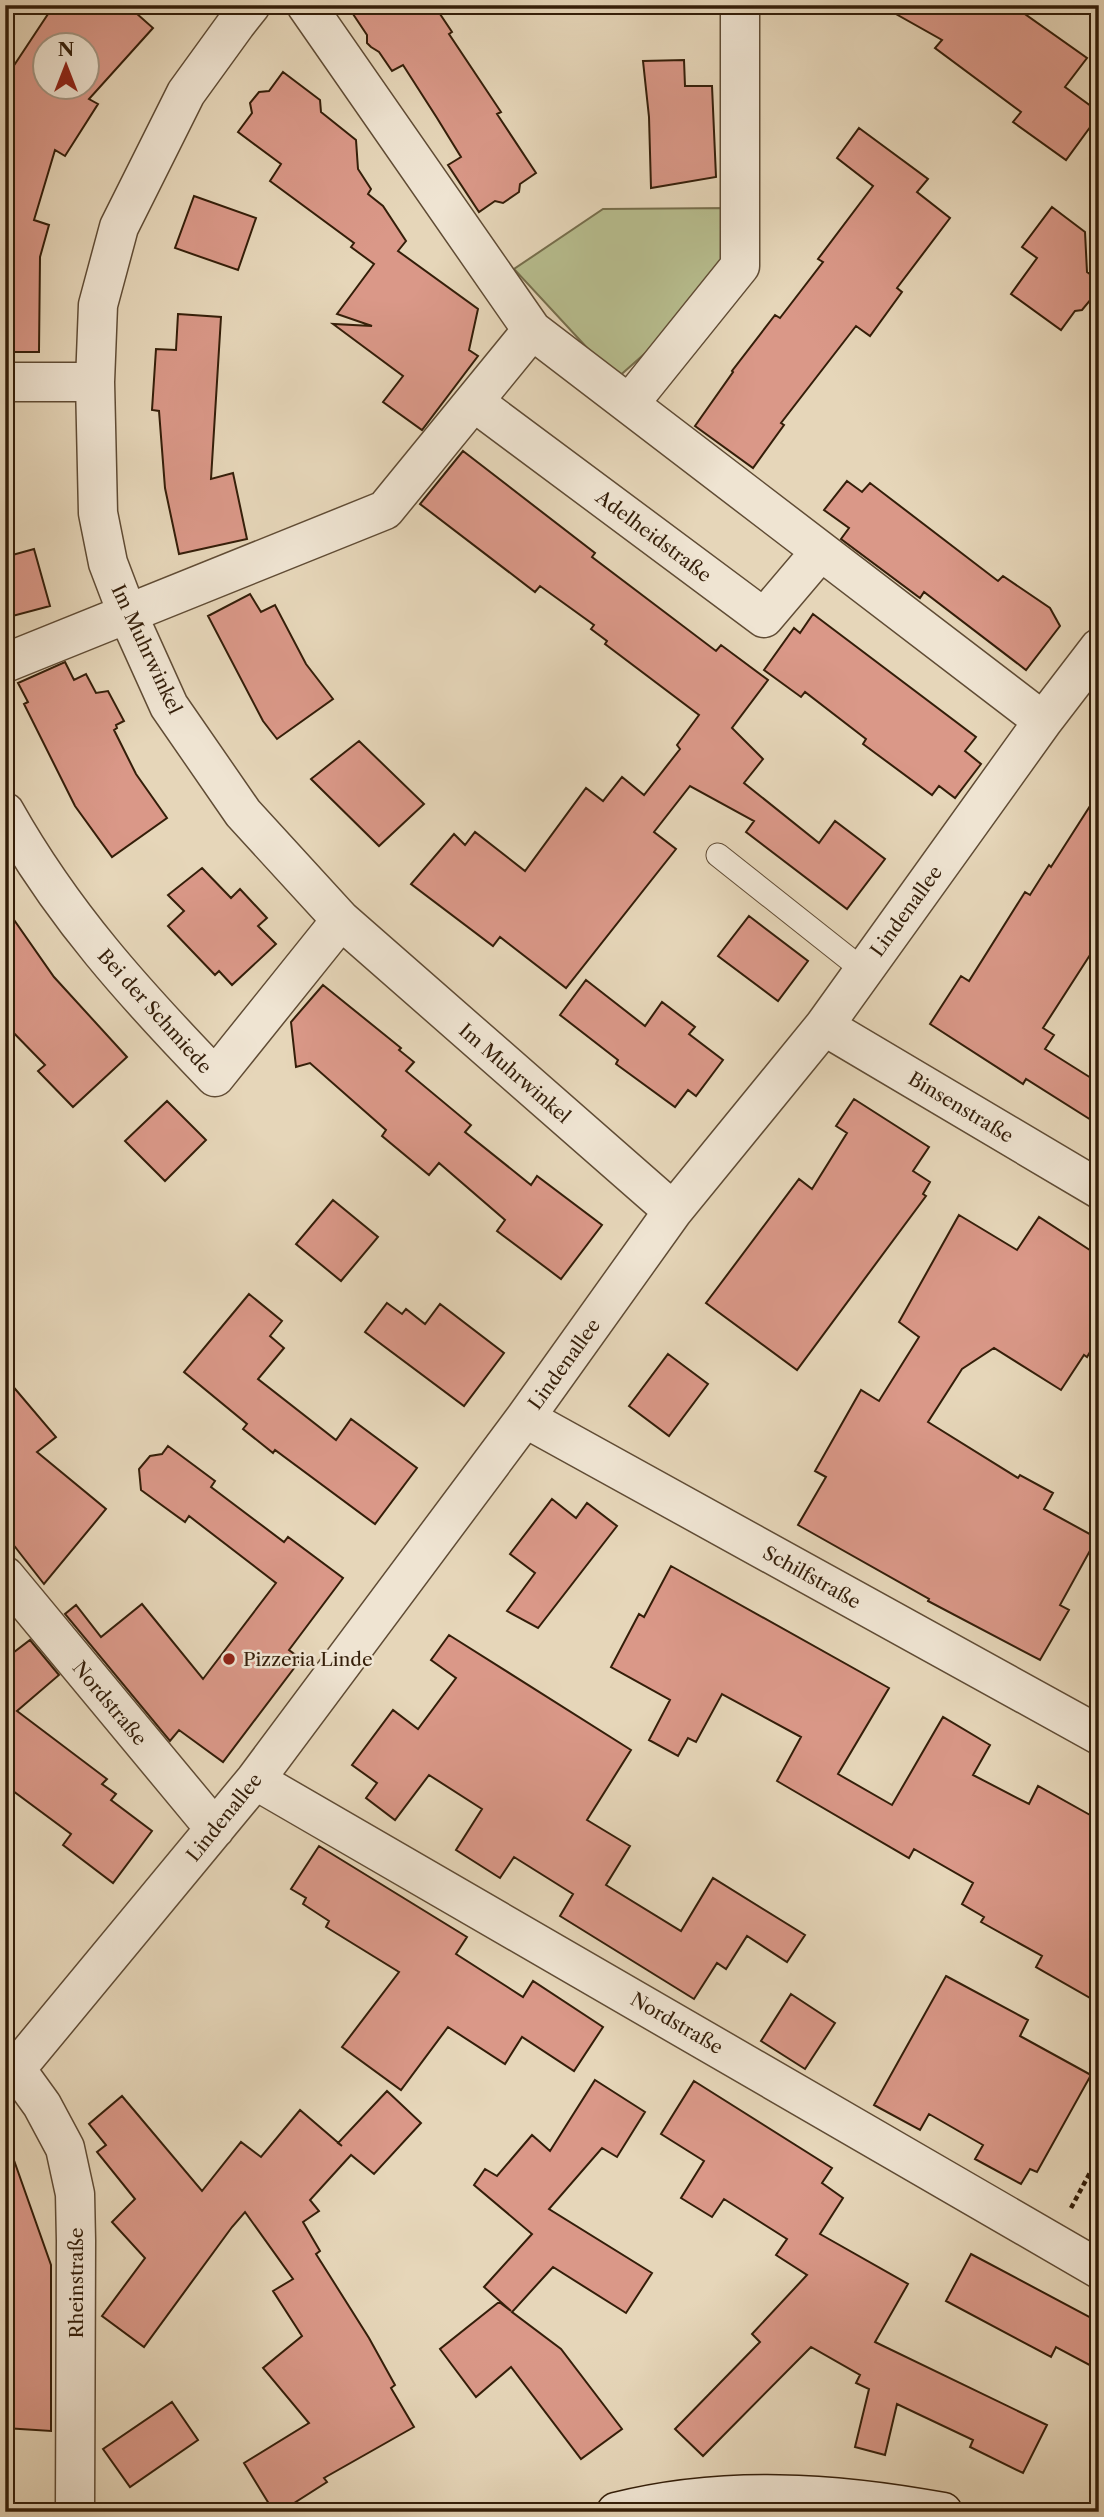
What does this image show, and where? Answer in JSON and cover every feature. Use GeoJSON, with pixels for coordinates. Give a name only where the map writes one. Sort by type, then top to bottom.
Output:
{"type":"FeatureCollection","features":[{"type":"Feature","properties":{"kind":"street","name":"Im Muhrwinkel"},"geometry":{"type":"LineString","coordinates":[[251,5],[186,93],[119,227],[98,305],[95,382],[98,513],[108,563],[127,613],[169,706],[235,802],[341,920],[673,1211]]}},
{"type":"Feature","properties":{"kind":"street"},"geometry":{"type":"LineString","coordinates":[[306,5],[532,330],[1043,721]]}},
{"type":"Feature","properties":{"kind":"street"},"geometry":{"type":"LineString","coordinates":[[629,404],[740,265],[740,5]]}},
{"type":"Feature","properties":{"kind":"street"},"geometry":{"type":"LineString","coordinates":[[5,663],[385,509],[532,330]]}},
{"type":"Feature","properties":{"kind":"street"},"geometry":{"type":"LineString","coordinates":[[5,382],[95,382]]}},
{"type":"Feature","properties":{"kind":"street","name":"Adelheidstraße"},"geometry":{"type":"LineString","coordinates":[[474,401],[764,618],[820,552]]}},
{"type":"Feature","properties":{"kind":"street","name":"Lindenallee"},"geometry":{"type":"LineString","coordinates":[[16,2069],[255,1780],[525,1419],[673,1211],[824,1026],[1043,721],[1099,648]]}},
{"type":"Feature","properties":{"kind":"street","name":"Bei der Schmiede"},"geometry":{"type":"LineString","coordinates":[[5,812],[31,858],[69,911],[137,996],[215,1077],[341,920]]}},
{"type":"Feature","properties":{"kind":"street","name":"Binsenstraße"},"geometry":{"type":"LineString","coordinates":[[824,1026],[1099,1189]]}},
{"type":"Feature","properties":{"kind":"street","name":"Schilfstraße"},"geometry":{"type":"LineString","coordinates":[[525,1419],[1099,1735]]}},
{"type":"Feature","properties":{"kind":"street","name":"Nordstraße"},"geometry":{"type":"LineString","coordinates":[[5,1576],[215,1829]]}},
{"type":"Feature","properties":{"kind":"street","name":"Nordstraße"},"geometry":{"type":"LineString","coordinates":[[255,1780],[706,2040],[1051,2244],[1099,2269]]}},
{"type":"Feature","properties":{"kind":"street","name":"Rheinstraße"},"geometry":{"type":"LineString","coordinates":[[16,2069],[42,2105],[65,2148],[75,2193],[75,2512]]}},
{"type":"Feature","properties":{"kind":"street"},"geometry":{"type":"LineString","coordinates":[[616,2512],[656,2502],[750,2493],[877,2500],[943,2512]]}},
{"type":"Feature","properties":{"kind":"lane"},"geometry":{"type":"LineString","coordinates":[[718,855],[863,970]]}},
{"type":"Feature","properties":{"kind":"path"},"geometry":{"type":"LineString","coordinates":[[1051,2244],[1099,2156]]}},
{"type":"Feature","properties":{"kind":"green space"},"geometry":{"type":"Polygon","coordinates":[[[730,208],[727,261],[703,302],[616,379],[514,269],[603,209],[730,208]]]}},
{"type":"Feature","properties":{"kind":"building"},"geometry":{"type":"Polygon","coordinates":[[[54,5],[127,5],[153,28],[102,85],[102,32],[36,32],[54,5]]]}},
{"type":"Feature","properties":{"kind":"building"},"geometry":{"type":"Polygon","coordinates":[[[347,5],[434,5],[452,32],[449,34],[501,112],[497,114],[536,173],[520,184],[519,192],[503,203],[495,201],[479,212],[448,165],[461,157],[437,118],[403,65],[392,71],[379,52],[367,43],[367,35],[347,5]]]}},
{"type":"Feature","properties":{"kind":"building"},"geometry":{"type":"Polygon","coordinates":[[[880,5],[1012,5],[1087,58],[1065,87],[1099,112],[1099,115],[1066,160],[1013,122],[1021,112],[935,48],[942,40],[880,5]]]}},
{"type":"Feature","properties":{"kind":"building"},"geometry":{"type":"Polygon","coordinates":[[[32,38],[32,102],[98,104],[65,156],[55,150],[34,220],[49,225],[40,257],[39,352],[5,352],[5,79],[32,38]]]}},
{"type":"Feature","properties":{"kind":"building"},"geometry":{"type":"Polygon","coordinates":[[[684,60],[685,86],[712,86],[716,177],[651,188],[649,117],[643,61],[684,60]]]}},
{"type":"Feature","properties":{"kind":"building"},"geometry":{"type":"Polygon","coordinates":[[[283,72],[320,100],[321,112],[356,140],[358,169],[371,189],[368,194],[383,206],[406,241],[398,251],[478,309],[469,350],[478,356],[422,430],[383,402],[403,376],[333,324],[372,326],[337,314],[374,264],[351,247],[354,243],[270,181],[281,164],[238,132],[252,113],[250,103],[259,92],[269,91],[283,72]]]}},
{"type":"Feature","properties":{"kind":"building"},"geometry":{"type":"Polygon","coordinates":[[[859,128],[928,179],[917,192],[950,218],[897,288],[902,292],[870,336],[856,326],[781,423],[784,425],[753,468],[695,426],[732,371],[775,315],[780,318],[823,262],[818,259],[873,186],[837,158],[859,128]]]}},
{"type":"Feature","properties":{"kind":"building"},"geometry":{"type":"Polygon","coordinates":[[[194,196],[256,218],[238,270],[175,248],[194,196]]]}},
{"type":"Feature","properties":{"kind":"building"},"geometry":{"type":"Polygon","coordinates":[[[1052,207],[1085,232],[1087,272],[1098,280],[1091,289],[1092,298],[1082,310],[1075,311],[1061,330],[1011,294],[1037,258],[1022,247],[1052,207]]]}},
{"type":"Feature","properties":{"kind":"building"},"geometry":{"type":"Polygon","coordinates":[[[178,314],[221,317],[211,479],[233,473],[247,539],[179,554],[165,488],[159,411],[152,410],[156,349],[176,350],[178,314]]]}},
{"type":"Feature","properties":{"kind":"building"},"geometry":{"type":"Polygon","coordinates":[[[463,451],[595,553],[592,557],[716,651],[721,645],[768,680],[732,728],[763,759],[744,783],[819,843],[835,821],[885,859],[847,909],[746,832],[754,821],[690,786],[654,832],[676,849],[566,988],[500,937],[493,946],[411,884],[454,834],[465,845],[475,832],[525,871],[586,788],[603,801],[622,777],[644,795],[680,749],[677,745],[699,715],[605,644],[607,641],[591,629],[594,625],[540,586],[535,592],[420,504],[463,451]]]}},
{"type":"Feature","properties":{"kind":"building"},"geometry":{"type":"Polygon","coordinates":[[[847,481],[862,492],[870,483],[998,581],[1003,576],[1050,608],[1060,626],[1026,670],[924,592],[920,598],[841,539],[849,528],[824,510],[847,481]]]}},
{"type":"Feature","properties":{"kind":"building"},"geometry":{"type":"Polygon","coordinates":[[[34,549],[50,606],[5,618],[5,557],[34,549]]]}},
{"type":"Feature","properties":{"kind":"building"},"geometry":{"type":"Polygon","coordinates":[[[250,594],[261,612],[275,605],[306,664],[333,699],[277,739],[263,721],[208,616],[250,594]]]}},
{"type":"Feature","properties":{"kind":"building"},"geometry":{"type":"Polygon","coordinates":[[[813,614],[976,737],[965,751],[981,764],[955,798],[939,786],[932,795],[863,744],[866,739],[805,692],[801,697],[764,670],[794,628],[800,633],[813,614]]]}},
{"type":"Feature","properties":{"kind":"building"},"geometry":{"type":"Polygon","coordinates":[[[65,662],[74,680],[86,674],[96,693],[108,691],[124,721],[116,725],[114,730],[136,774],[167,818],[112,857],[75,806],[24,704],[28,702],[18,683],[65,662]]]}},
{"type":"Feature","properties":{"kind":"building"},"geometry":{"type":"Polygon","coordinates":[[[359,741],[424,804],[379,846],[311,779],[359,741]]]}},
{"type":"Feature","properties":{"kind":"building"},"geometry":{"type":"Polygon","coordinates":[[[1099,792],[1099,941],[1043,1028],[1054,1035],[1045,1049],[1099,1083],[1099,1125],[1026,1079],[1023,1084],[930,1024],[961,976],[969,981],[1025,892],[1030,895],[1049,865],[1051,867],[1099,792]]]}},
{"type":"Feature","properties":{"kind":"building"},"geometry":{"type":"Polygon","coordinates":[[[202,868],[231,898],[240,889],[267,918],[258,926],[276,944],[232,985],[219,971],[215,975],[168,926],[184,911],[168,895],[202,868]]]}},
{"type":"Feature","properties":{"kind":"building"},"geometry":{"type":"Polygon","coordinates":[[[5,907],[54,977],[127,1057],[73,1107],[38,1071],[45,1065],[5,1024],[5,907]]]}},
{"type":"Feature","properties":{"kind":"building"},"geometry":{"type":"Polygon","coordinates":[[[749,916],[808,961],[778,1001],[718,956],[749,916]]]}},
{"type":"Feature","properties":{"kind":"building"},"geometry":{"type":"Polygon","coordinates":[[[586,980],[645,1026],[662,1002],[695,1027],[689,1034],[723,1060],[696,1096],[688,1090],[675,1107],[616,1064],[618,1060],[560,1015],[586,980]]]}},
{"type":"Feature","properties":{"kind":"building"},"geometry":{"type":"Polygon","coordinates":[[[323,985],[401,1048],[399,1050],[414,1062],[406,1071],[471,1125],[465,1132],[531,1185],[537,1176],[602,1225],[561,1279],[497,1231],[505,1220],[439,1163],[429,1175],[382,1136],[386,1130],[310,1063],[296,1067],[291,1022],[323,985]]]}},
{"type":"Feature","properties":{"kind":"building"},"geometry":{"type":"Polygon","coordinates":[[[854,1099],[929,1147],[913,1171],[930,1182],[923,1194],[926,1196],[797,1370],[706,1303],[799,1179],[812,1189],[847,1133],[836,1126],[854,1099]]]}},
{"type":"Feature","properties":{"kind":"building"},"geometry":{"type":"Polygon","coordinates":[[[167,1101],[206,1140],[165,1181],[125,1141],[167,1101]]]}},
{"type":"Feature","properties":{"kind":"building"},"geometry":{"type":"Polygon","coordinates":[[[333,1200],[378,1237],[341,1281],[296,1244],[333,1200]]]}},
{"type":"Feature","properties":{"kind":"building"},"geometry":{"type":"Polygon","coordinates":[[[959,1215],[1017,1250],[1039,1217],[1099,1256],[1099,1337],[1061,1390],[994,1348],[962,1369],[928,1422],[1018,1478],[1020,1475],[1053,1493],[1044,1509],[1097,1538],[1060,1605],[1069,1610],[1040,1660],[928,1601],[929,1599],[798,1525],[826,1477],[815,1471],[861,1390],[879,1401],[919,1337],[899,1322],[959,1215]]]}},
{"type":"Feature","properties":{"kind":"building"},"geometry":{"type":"Polygon","coordinates":[[[249,1294],[282,1321],[270,1336],[284,1348],[258,1379],[336,1440],[351,1419],[417,1468],[375,1524],[275,1450],[273,1453],[243,1429],[247,1424],[184,1372],[249,1294]]]}},
{"type":"Feature","properties":{"kind":"building"},"geometry":{"type":"Polygon","coordinates":[[[387,1303],[402,1314],[406,1309],[425,1324],[440,1304],[504,1353],[464,1406],[365,1332],[387,1303]]]}},
{"type":"Feature","properties":{"kind":"building"},"geometry":{"type":"Polygon","coordinates":[[[668,1354],[708,1384],[669,1436],[629,1406],[668,1354]]]}},
{"type":"Feature","properties":{"kind":"building"},"geometry":{"type":"Polygon","coordinates":[[[5,1377],[56,1437],[37,1452],[106,1509],[44,1584],[5,1534],[5,1377]]]}},
{"type":"Feature","properties":{"kind":"building"},"geometry":{"type":"Polygon","coordinates":[[[168,1446],[215,1481],[211,1487],[284,1542],[288,1537],[343,1578],[289,1650],[301,1659],[223,1762],[179,1730],[170,1741],[65,1614],[76,1605],[101,1637],[142,1604],[203,1679],[276,1583],[189,1516],[185,1522],[141,1490],[139,1469],[150,1456],[162,1454],[168,1446]]]}},
{"type":"Feature","properties":{"kind":"building"},"geometry":{"type":"Polygon","coordinates":[[[552,1499],[576,1518],[587,1503],[617,1526],[538,1628],[507,1611],[535,1573],[510,1554],[552,1499]]]}},
{"type":"Feature","properties":{"kind":"building"},"geometry":{"type":"Polygon","coordinates":[[[671,1566],[889,1688],[838,1774],[892,1805],[943,1717],[990,1745],[973,1775],[1029,1804],[1038,1786],[1099,1820],[1099,2003],[1036,1967],[1042,1956],[981,1922],[984,1917],[962,1904],[973,1883],[914,1849],[909,1858],[777,1781],[801,1737],[722,1694],[696,1742],[688,1738],[678,1756],[649,1740],[670,1700],[611,1667],[639,1614],[644,1617],[671,1566]]]}},
{"type":"Feature","properties":{"kind":"building"},"geometry":{"type":"Polygon","coordinates":[[[449,1635],[631,1750],[587,1820],[630,1846],[606,1885],[681,1931],[713,1878],[805,1935],[787,1962],[747,1936],[726,1969],[717,1963],[694,1999],[560,1916],[573,1894],[514,1857],[500,1878],[456,1850],[482,1809],[429,1775],[395,1820],[366,1798],[377,1783],[352,1765],[393,1710],[418,1729],[456,1678],[431,1660],[449,1635]]]}},
{"type":"Feature","properties":{"kind":"building"},"geometry":{"type":"Polygon","coordinates":[[[30,1640],[59,1675],[17,1711],[107,1779],[102,1784],[116,1794],[111,1800],[152,1831],[113,1883],[63,1845],[71,1834],[5,1785],[5,1659],[30,1640]]]}},
{"type":"Feature","properties":{"kind":"building"},"geometry":{"type":"Polygon","coordinates":[[[319,1846],[467,1937],[456,1954],[523,1997],[533,1981],[603,2027],[574,2071],[522,2037],[505,2064],[448,2027],[401,2090],[342,2047],[399,1972],[326,1927],[329,1921],[303,1904],[306,1898],[291,1889],[319,1846]]]}},
{"type":"Feature","properties":{"kind":"building"},"geometry":{"type":"Polygon","coordinates":[[[946,1976],[1028,2020],[1020,2036],[1091,2075],[1037,2172],[1030,2169],[1021,2184],[975,2159],[983,2145],[929,2114],[920,2130],[874,2105],[946,1976]]]}},
{"type":"Feature","properties":{"kind":"building"},"geometry":{"type":"Polygon","coordinates":[[[791,1994],[835,2023],[805,2069],[761,2041],[791,1994]]]}},
{"type":"Feature","properties":{"kind":"building"},"geometry":{"type":"Polygon","coordinates":[[[595,2080],[645,2112],[617,2157],[602,2148],[549,2209],[652,2273],[626,2313],[553,2267],[512,2312],[561,2349],[622,2429],[581,2459],[511,2367],[476,2397],[440,2349],[499,2302],[511,2311],[484,2287],[532,2234],[474,2185],[485,2169],[497,2176],[532,2135],[550,2151],[595,2080]]]}},
{"type":"Feature","properties":{"kind":"building"},"geometry":{"type":"Polygon","coordinates":[[[694,2081],[832,2168],[822,2183],[843,2198],[820,2234],[908,2284],[875,2342],[1047,2425],[1023,2473],[970,2447],[973,2440],[897,2404],[885,2455],[855,2447],[869,2389],[856,2383],[860,2375],[811,2347],[703,2456],[675,2429],[760,2342],[752,2334],[807,2275],[776,2255],[787,2239],[724,2199],[712,2217],[681,2198],[704,2161],[661,2134],[694,2081]]]}},
{"type":"Feature","properties":{"kind":"building"},"geometry":{"type":"Polygon","coordinates":[[[387,2091],[421,2123],[374,2174],[351,2155],[310,2200],[319,2211],[303,2222],[320,2251],[316,2254],[369,2338],[395,2385],[391,2388],[414,2427],[324,2478],[327,2482],[280,2512],[274,2512],[244,2463],[309,2423],[263,2368],[302,2336],[273,2291],[293,2279],[245,2212],[144,2347],[102,2316],[145,2258],[112,2222],[135,2199],[97,2152],[106,2145],[89,2124],[122,2096],[202,2191],[241,2142],[261,2157],[300,2110],[338,2143],[387,2091]]]}},
{"type":"Feature","properties":{"kind":"building"},"geometry":{"type":"Polygon","coordinates":[[[10,2149],[51,2265],[51,2431],[5,2428],[5,2150],[10,2149]]]}},
{"type":"Feature","properties":{"kind":"building"},"geometry":{"type":"Polygon","coordinates":[[[971,2254],[1099,2322],[1099,2370],[1056,2347],[1051,2357],[946,2301],[971,2254]]]}},
{"type":"Feature","properties":{"kind":"building"},"geometry":{"type":"Polygon","coordinates":[[[172,2402],[198,2440],[130,2487],[103,2449],[172,2402]]]}},
{"type":"Feature","properties":{"kind":"place","name":"Pizzeria Linde"},"geometry":{"type":"Point","coordinates":[229,1659]}}]}
